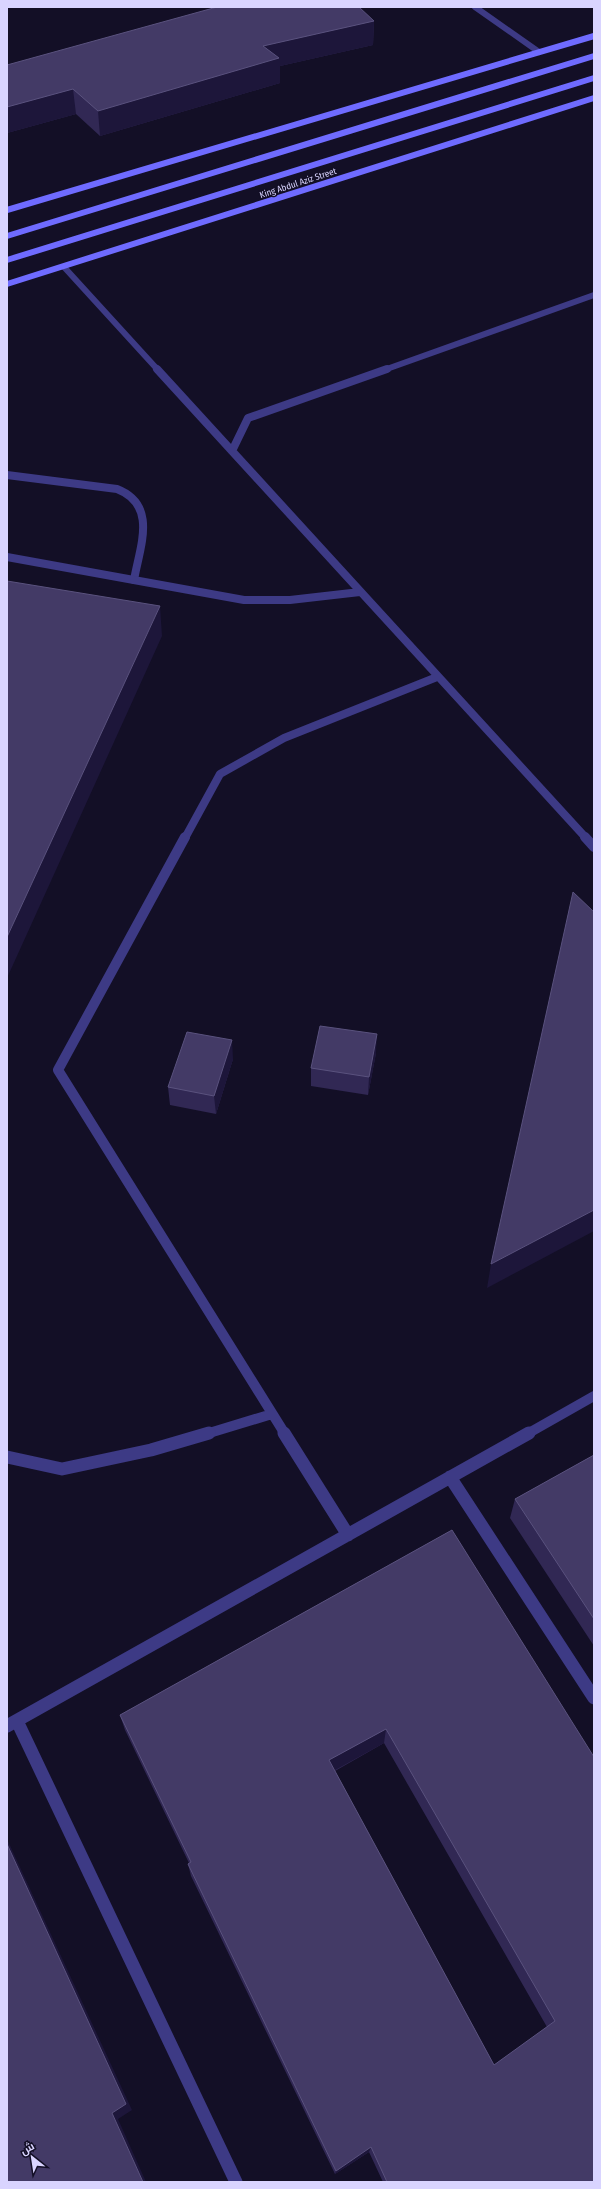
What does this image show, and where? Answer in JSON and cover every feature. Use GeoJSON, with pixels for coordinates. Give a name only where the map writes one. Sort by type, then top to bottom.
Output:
{"type":"FeatureCollection","features":[{"type":"Feature","properties":{"kind":"street"},"geometry":{"type":"LineString","coordinates":[[475,7],[539,52]]}},
{"type":"Feature","properties":{"kind":"street"},"geometry":{"type":"LineString","coordinates":[[7,210],[594,36]]}},
{"type":"Feature","properties":{"kind":"street"},"geometry":{"type":"LineString","coordinates":[[7,236],[594,56]]}},
{"type":"Feature","properties":{"kind":"street","name":"King Abdul Aziz Street"},"geometry":{"type":"LineString","coordinates":[[7,260],[594,78]]}},
{"type":"Feature","properties":{"kind":"street","name":"King Abdul Aziz Street"},"geometry":{"type":"LineString","coordinates":[[7,284],[594,98]]}},
{"type":"Feature","properties":{"kind":"street"},"geometry":{"type":"LineString","coordinates":[[64,267],[594,848]]}},
{"type":"Feature","properties":{"kind":"street"},"geometry":{"type":"LineString","coordinates":[[232,451],[248,418],[594,295]]}},
{"type":"Feature","properties":{"kind":"street"},"geometry":{"type":"LineString","coordinates":[[7,475],[117,489],[132,497],[143,510],[144,520],[134,580]]}},
{"type":"Feature","properties":{"kind":"street"},"geometry":{"type":"LineString","coordinates":[[7,557],[244,600],[290,600],[360,592]]}},
{"type":"Feature","properties":{"kind":"street"},"geometry":{"type":"LineString","coordinates":[[348,1535],[58,1070],[220,774],[284,738],[437,677]]}},
{"type":"Feature","properties":{"kind":"street"},"geometry":{"type":"LineString","coordinates":[[236,2182],[12,1723],[594,1396]]}},
{"type":"Feature","properties":{"kind":"street"},"geometry":{"type":"LineString","coordinates":[[7,1457],[62,1469],[151,1450],[272,1414]]}},
{"type":"Feature","properties":{"kind":"street"},"geometry":{"type":"LineString","coordinates":[[450,1477],[594,1698]]}},
{"type":"Feature","properties":{"kind":"building"},"geometry":{"type":"Polygon","coordinates":[[[217,7],[359,7],[374,21],[263,46],[279,58],[98,111],[73,89],[7,107],[7,65],[217,7]]]}},
{"type":"Feature","properties":{"kind":"building"},"geometry":{"type":"Polygon","coordinates":[[[7,581],[160,606],[7,937],[7,581]]]}},
{"type":"Feature","properties":{"kind":"building"},"geometry":{"type":"Polygon","coordinates":[[[573,892],[594,912],[594,1210],[491,1264],[573,892]]]}},
{"type":"Feature","properties":{"kind":"building"},"geometry":{"type":"Polygon","coordinates":[[[320,1026],[377,1034],[369,1077],[311,1068],[320,1026]]]}},
{"type":"Feature","properties":{"kind":"building"},"geometry":{"type":"Polygon","coordinates":[[[187,1032],[232,1040],[214,1096],[168,1087],[187,1032]]]}},
{"type":"Feature","properties":{"kind":"building"},"geometry":{"type":"Polygon","coordinates":[[[594,1455],[594,1619],[515,1499],[594,1455]]]}},
{"type":"Feature","properties":{"kind":"building"},"geometry":{"type":"Polygon","coordinates":[[[452,1530],[594,1757],[594,2182],[387,2182],[371,2147],[336,2171],[188,1864],[191,1862],[120,1715],[452,1530]],[[386,1729],[329,1760],[494,2065],[555,2021],[386,1729]]]}},
{"type":"Feature","properties":{"kind":"building"},"geometry":{"type":"Polygon","coordinates":[[[7,1844],[126,2104],[112,2113],[143,2182],[7,2182],[7,1844]]]}}]}
